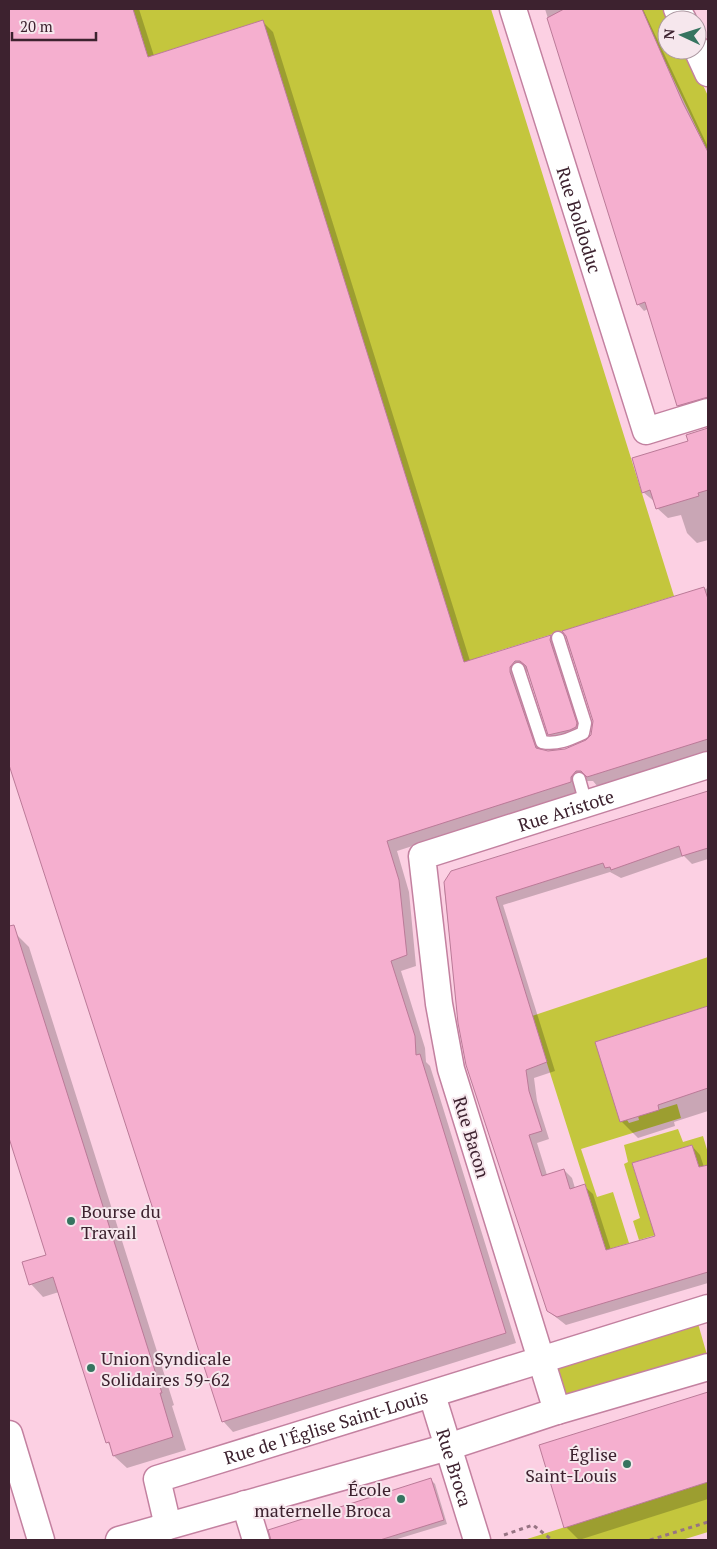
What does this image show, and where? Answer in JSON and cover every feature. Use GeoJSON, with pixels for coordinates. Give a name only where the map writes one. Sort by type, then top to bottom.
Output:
{"type":"FeatureCollection","features":[{"type":"Feature","properties":{"kind":"street","name":"Rue Boldoduc"},"geometry":{"type":"LineString","coordinates":[[514,9],[646,431],[708,412]]}},
{"type":"Feature","properties":{"kind":"street"},"geometry":{"type":"LineString","coordinates":[[702,60],[708,73]]}},
{"type":"Feature","properties":{"kind":"street","name":"Rue Aristote"},"geometry":{"type":"LineString","coordinates":[[422,856],[708,765]]}},
{"type":"Feature","properties":{"kind":"street","name":"Rue Bacon"},"geometry":{"type":"LineString","coordinates":[[422,856],[439,1004],[451,1069],[557,1411]]}},
{"type":"Feature","properties":{"kind":"street","name":"Rue de l'Église Saint-Louis"},"geometry":{"type":"LineString","coordinates":[[168,1526],[156,1479],[708,1308]]}},
{"type":"Feature","properties":{"kind":"street"},"geometry":{"type":"LineString","coordinates":[[119,1540],[448,1447],[557,1411],[708,1367]]}},
{"type":"Feature","properties":{"kind":"street","name":"Rue Broca"},"geometry":{"type":"LineString","coordinates":[[432,1395],[448,1447],[487,1539]]}},
{"type":"Feature","properties":{"kind":"street"},"geometry":{"type":"LineString","coordinates":[[9,1434],[41,1540]]}},
{"type":"Feature","properties":{"kind":"street"},"geometry":{"type":"LineString","coordinates":[[245,1504],[256,1540]]}},
{"type":"Feature","properties":{"kind":"lane"},"geometry":{"type":"LineString","coordinates":[[518,669],[542,742],[548,744],[569,744],[583,732],[585,723],[558,638]]}},
{"type":"Feature","properties":{"kind":"lane"},"geometry":{"type":"LineString","coordinates":[[579,780],[586,804]]}},
{"type":"Feature","properties":{"kind":"path"},"geometry":{"type":"LineString","coordinates":[[650,1540],[708,1522]]}},
{"type":"Feature","properties":{"kind":"path"},"geometry":{"type":"LineString","coordinates":[[487,1539],[533,1525],[552,1540]]}},
{"type":"Feature","properties":{"kind":"shaded area"},"geometry":{"type":"Polygon","coordinates":[[[133,9],[491,9],[674,596],[482,656],[475,698],[263,21],[148,57],[133,9]]]}},
{"type":"Feature","properties":{"kind":"shaded area"},"geometry":{"type":"Polygon","coordinates":[[[640,9],[668,10],[657,10],[657,45],[640,9]]]}},
{"type":"Feature","properties":{"kind":"shaded area"},"geometry":{"type":"Polygon","coordinates":[[[664,60],[692,60],[708,96],[708,152],[664,60]]]}},
{"type":"Feature","properties":{"kind":"shaded area"},"geometry":{"type":"Polygon","coordinates":[[[708,957],[708,1006],[685,1014],[627,1120],[629,1123],[639,1120],[638,1116],[677,1104],[681,1118],[581,1149],[597,1197],[613,1192],[629,1243],[606,1250],[532,1016],[708,957]]]}},
{"type":"Feature","properties":{"kind":"shaded area"},"geometry":{"type":"Polygon","coordinates":[[[678,1129],[683,1142],[703,1136],[708,1153],[708,1165],[699,1167],[692,1145],[632,1163],[644,1201],[679,1190],[689,1225],[639,1240],[633,1221],[640,1218],[624,1164],[628,1162],[624,1145],[678,1129]]]}},
{"type":"Feature","properties":{"kind":"shaded area"},"geometry":{"type":"Polygon","coordinates":[[[697,1320],[707,1355],[562,1398],[552,1363],[697,1320]]]}},
{"type":"Feature","properties":{"kind":"shaded area"},"geometry":{"type":"Polygon","coordinates":[[[708,1482],[708,1532],[682,1540],[524,1540],[708,1482]]]}},
{"type":"Feature","properties":{"kind":"building"},"geometry":{"type":"Polygon","coordinates":[[[9,9],[133,9],[148,57],[263,20],[464,662],[551,635],[550,640],[577,723],[576,727],[570,730],[548,735],[526,666],[520,661],[515,661],[510,667],[510,672],[536,748],[548,751],[565,749],[586,740],[591,735],[593,721],[566,636],[562,631],[704,587],[708,599],[708,739],[587,777],[581,771],[576,771],[571,777],[571,782],[387,841],[399,880],[407,955],[391,961],[415,1036],[416,1055],[420,1054],[506,1333],[222,1422],[9,765],[9,9]]]}},
{"type":"Feature","properties":{"kind":"building"},"geometry":{"type":"Polygon","coordinates":[[[564,9],[642,9],[657,43],[657,60],[664,60],[683,103],[708,152],[708,397],[677,406],[645,302],[637,305],[547,18],[564,9]]]}},
{"type":"Feature","properties":{"kind":"building"},"geometry":{"type":"Polygon","coordinates":[[[708,428],[708,490],[698,493],[699,496],[656,509],[650,490],[642,493],[632,458],[688,441],[686,435],[708,428]]]}},
{"type":"Feature","properties":{"kind":"building"},"geometry":{"type":"Polygon","coordinates":[[[708,791],[708,848],[682,856],[679,846],[611,870],[610,867],[605,868],[603,863],[496,897],[547,1062],[526,1070],[529,1091],[542,1131],[529,1135],[542,1176],[564,1169],[570,1189],[585,1184],[606,1250],[655,1236],[632,1163],[692,1145],[699,1167],[708,1165],[708,1272],[557,1317],[547,1311],[466,1065],[458,1023],[444,882],[451,871],[708,791]]]}},
{"type":"Feature","properties":{"kind":"building","name":"Bourse du Travail"},"geometry":{"type":"Polygon","coordinates":[[[14,925],[162,1393],[160,1393],[173,1437],[113,1456],[109,1442],[106,1443],[53,1277],[29,1285],[22,1262],[46,1255],[9,1138],[9,926],[14,925]]]}},
{"type":"Feature","properties":{"kind":"building"},"geometry":{"type":"Polygon","coordinates":[[[708,1006],[708,1088],[658,1105],[659,1110],[620,1122],[595,1042],[708,1006]]]}},
{"type":"Feature","properties":{"kind":"building","name":"Église Saint-Louis"},"geometry":{"type":"Polygon","coordinates":[[[708,1392],[708,1482],[564,1528],[539,1445],[708,1392]]]}},
{"type":"Feature","properties":{"kind":"building","name":"École maternelle Broca"},"geometry":{"type":"Polygon","coordinates":[[[431,1478],[444,1520],[380,1540],[271,1540],[268,1530],[431,1478]]]}},
{"type":"Feature","properties":{"kind":"place","name":"Bourse du Travail"},"geometry":{"type":"Point","coordinates":[71,1221]}},
{"type":"Feature","properties":{"kind":"place","name":"Union Syndicale Solidaires 59-62"},"geometry":{"type":"Point","coordinates":[91,1368]}},
{"type":"Feature","properties":{"kind":"place","name":"Église Saint-Louis"},"geometry":{"type":"Point","coordinates":[627,1464]}},
{"type":"Feature","properties":{"kind":"place","name":"École maternelle Broca"},"geometry":{"type":"Point","coordinates":[401,1499]}}]}
